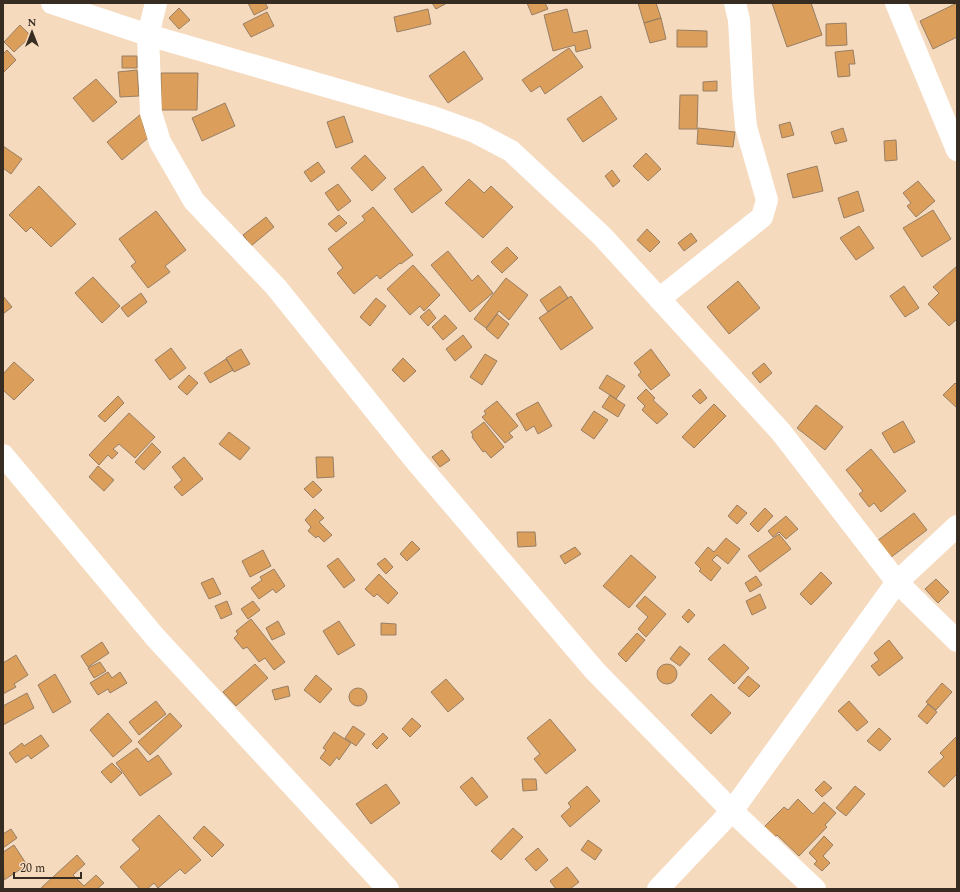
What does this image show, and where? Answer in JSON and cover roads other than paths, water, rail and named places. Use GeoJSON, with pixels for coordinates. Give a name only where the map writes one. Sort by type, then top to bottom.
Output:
{"type":"FeatureCollection","features":[{"type":"Feature","properties":{"kind":"street"},"geometry":{"type":"LineString","coordinates":[[52,3],[148,35],[433,117],[475,132],[512,151],[602,236],[781,432],[897,582],[957,641]]}},
{"type":"Feature","properties":{"kind":"street"},"geometry":{"type":"LineString","coordinates":[[156,3],[148,35],[151,113],[160,142],[194,202],[276,287],[415,460],[595,671],[732,811],[815,889]]}},
{"type":"Feature","properties":{"kind":"street"},"geometry":{"type":"LineString","coordinates":[[660,299],[762,217],[767,200],[746,127],[739,20],[735,3]]}},
{"type":"Feature","properties":{"kind":"street"},"geometry":{"type":"LineString","coordinates":[[896,3],[957,150]]}},
{"type":"Feature","properties":{"kind":"street"},"geometry":{"type":"LineString","coordinates":[[3,455],[155,638],[388,889]]}},
{"type":"Feature","properties":{"kind":"street"},"geometry":{"type":"LineString","coordinates":[[658,889],[732,811],[897,582],[957,526]]}}]}
